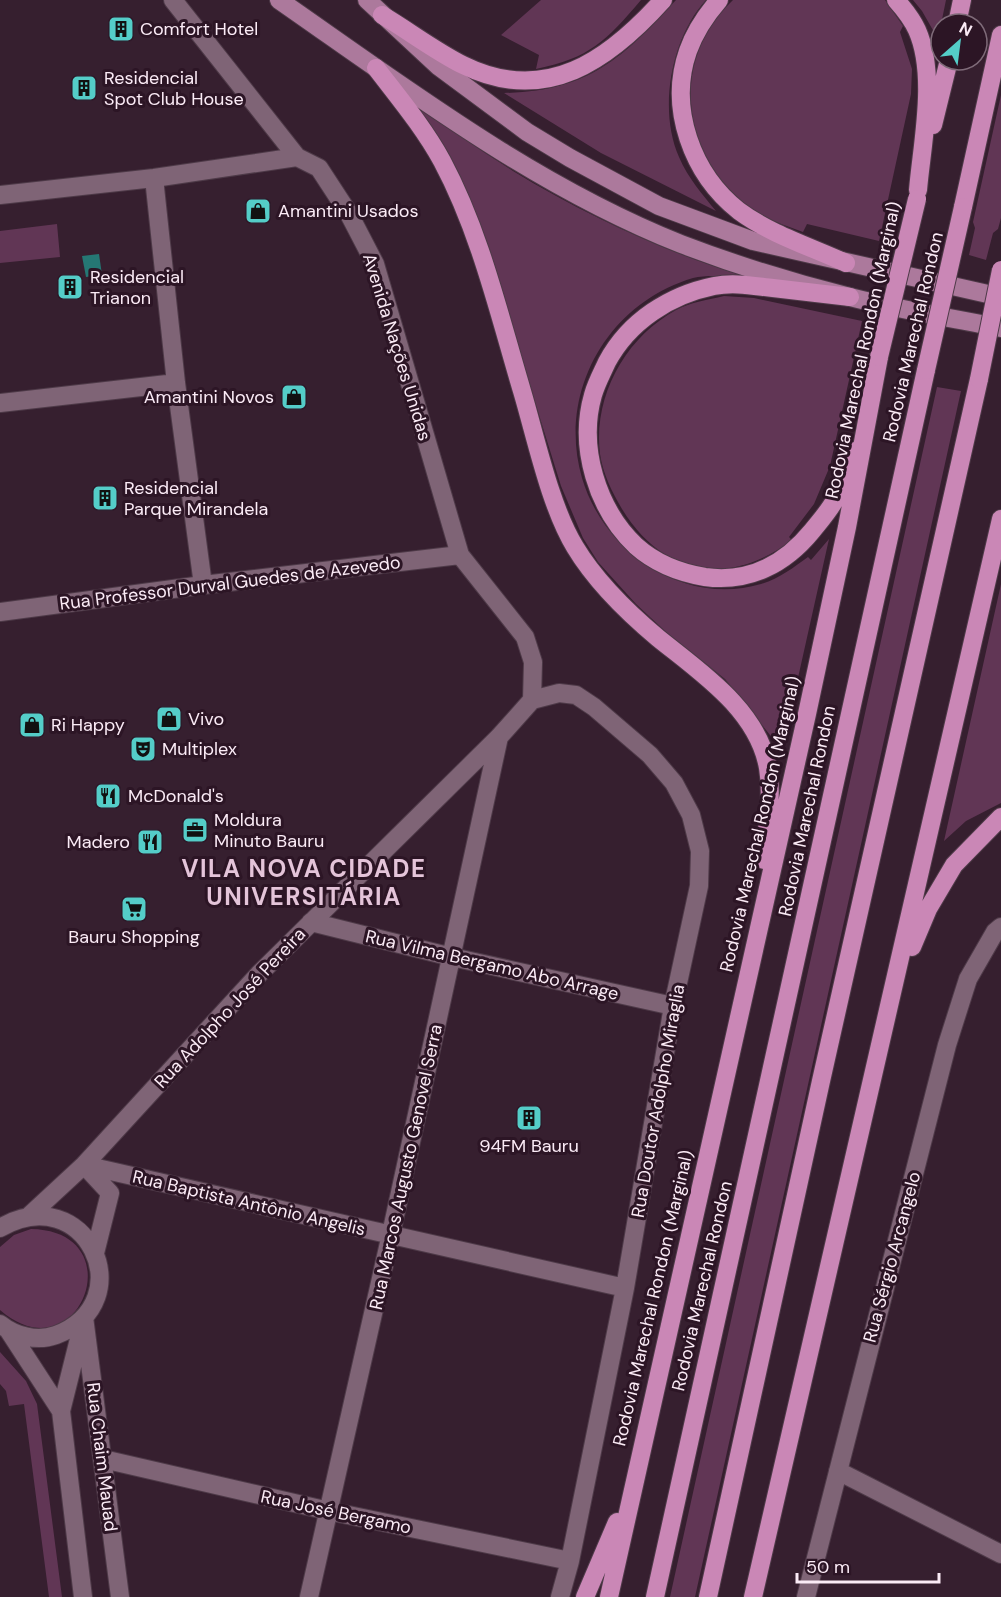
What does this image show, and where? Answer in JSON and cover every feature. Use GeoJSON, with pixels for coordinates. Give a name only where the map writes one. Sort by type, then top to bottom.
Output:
{"type":"FeatureCollection","features":[{"type":"Feature","properties":{"kind":"highway"},"geometry":{"type":"LineString","coordinates":[[382,15],[463,65],[511,81],[535,80],[560,76],[606,53],[629,35],[663,0]]}},
{"type":"Feature","properties":{"kind":"highway"},"geometry":{"type":"LineString","coordinates":[[719,0],[696,31],[683,69],[682,108],[693,153],[724,198],[741,212],[759,224],[846,263]]}},
{"type":"Feature","properties":{"kind":"highway"},"geometry":{"type":"LineString","coordinates":[[896,0],[917,30],[923,47],[928,84],[917,194]]}},
{"type":"Feature","properties":{"kind":"highway","name":"Rodovia Marechal Rondon"},"geometry":{"type":"LineString","coordinates":[[655,1597],[1001,35]]}},
{"type":"Feature","properties":{"kind":"highway"},"geometry":{"type":"LineString","coordinates":[[376,68],[424,131],[443,163],[464,211],[493,293],[550,485],[574,544],[607,590],[657,638],[706,675],[727,695],[747,721],[762,747],[768,768],[769,800],[758,927]]}},
{"type":"Feature","properties":{"kind":"highway","name":"Rodovia Marechal Rondon (Marginal)"},"geometry":{"type":"LineString","coordinates":[[609,1597],[847,527],[879,357],[945,72]]}},
{"type":"Feature","properties":{"kind":"highway"},"geometry":{"type":"LineString","coordinates":[[708,1597],[979,379],[1001,270]]}},
{"type":"Feature","properties":{"kind":"highway"},"geometry":{"type":"LineString","coordinates":[[850,297],[740,285],[717,286],[675,299],[655,310],[623,337],[599,378],[592,396],[589,418],[589,450],[592,467],[597,485],[615,519],[636,545],[650,556],[680,571],[698,576],[718,579],[741,578],[760,572],[781,561],[801,544],[822,520],[836,498],[870,401]]}},
{"type":"Feature","properties":{"kind":"highway"},"geometry":{"type":"LineString","coordinates":[[753,1597],[1001,519]]}},
{"type":"Feature","properties":{"kind":"highway"},"geometry":{"type":"LineString","coordinates":[[891,999],[933,900],[954,865],[1001,818]]}},
{"type":"Feature","properties":{"kind":"highway"},"geometry":{"type":"LineString","coordinates":[[585,1597],[634,1482]]}},
{"type":"Feature","properties":{"kind":"main road"},"geometry":{"type":"LineString","coordinates":[[279,0],[474,134],[572,192],[679,243],[710,255],[850,297],[1001,328]]}},
{"type":"Feature","properties":{"kind":"main road"},"geometry":{"type":"LineString","coordinates":[[367,0],[438,66],[527,132],[659,206],[753,241],[1001,297]]}},
{"type":"Feature","properties":{"kind":"street","name":"Avenida Nações Unidas"},"geometry":{"type":"LineString","coordinates":[[173,0],[297,157],[319,168],[349,214],[375,264],[460,555],[525,637],[533,662],[532,700]]}},
{"type":"Feature","properties":{"kind":"street"},"geometry":{"type":"LineString","coordinates":[[0,195],[154,178],[297,157]]}},
{"type":"Feature","properties":{"kind":"street"},"geometry":{"type":"LineString","coordinates":[[154,178],[176,383],[203,585]]}},
{"type":"Feature","properties":{"kind":"street"},"geometry":{"type":"LineString","coordinates":[[0,403],[176,383]]}},
{"type":"Feature","properties":{"kind":"street","name":"Rua Professor Durval Guedes de Azevedo"},"geometry":{"type":"LineString","coordinates":[[0,612],[203,585],[460,555]]}},
{"type":"Feature","properties":{"kind":"street","name":"Rua Doutor Adolpho Miraglia"},"geometry":{"type":"LineString","coordinates":[[532,700],[559,693],[576,695],[594,707],[650,755],[674,783],[691,815],[700,851],[699,886],[673,1006],[626,1288],[570,1561],[560,1597]]}},
{"type":"Feature","properties":{"kind":"street","name":"Rua Adolpho José Pereira"},"geometry":{"type":"LineString","coordinates":[[30,1215],[84,1165],[259,974],[499,736],[532,700]]}},
{"type":"Feature","properties":{"kind":"street","name":"Rua Marcos Augusto Genovel Serra"},"geometry":{"type":"LineString","coordinates":[[309,1597],[391,1234],[499,736]]}},
{"type":"Feature","properties":{"kind":"street","name":"Rua Vilma Bergamo Abo Arrage"},"geometry":{"type":"LineString","coordinates":[[311,922],[452,957],[673,1006]]}},
{"type":"Feature","properties":{"kind":"street","name":"Rua Sérgio Arcangelo"},"geometry":{"type":"LineString","coordinates":[[806,1597],[947,1045],[968,979],[995,932],[1001,927]]}},
{"type":"Feature","properties":{"kind":"street"},"geometry":{"type":"LineString","coordinates":[[84,1165],[110,1193],[95,1253]]}},
{"type":"Feature","properties":{"kind":"street","name":"Rua Baptista Antônio Angelis"},"geometry":{"type":"LineString","coordinates":[[84,1165],[626,1288]]}},
{"type":"Feature","properties":{"kind":"street"},"geometry":{"type":"LineString","coordinates":[[0,1228],[30,1215],[51,1216],[69,1224],[84,1236],[95,1253],[99,1269],[99,1286],[95,1301],[84,1317],[70,1330],[51,1337],[30,1338],[5,1328]]}},
{"type":"Feature","properties":{"kind":"street"},"geometry":{"type":"LineString","coordinates":[[83,1597],[61,1411],[84,1317]]}},
{"type":"Feature","properties":{"kind":"street","name":"Rua Chaim Mauad"},"geometry":{"type":"LineString","coordinates":[[84,1317],[120,1597]]}},
{"type":"Feature","properties":{"kind":"street"},"geometry":{"type":"LineString","coordinates":[[5,1328],[61,1411]]}},
{"type":"Feature","properties":{"kind":"street","name":"Rua José Bergamo"},"geometry":{"type":"LineString","coordinates":[[103,1460],[329,1511],[570,1561]]}},
{"type":"Feature","properties":{"kind":"street"},"geometry":{"type":"LineString","coordinates":[[838,1471],[1001,1554]]}},
{"type":"Feature","properties":{"kind":"shaded area"},"geometry":{"type":"Polygon","coordinates":[[[541,0],[641,0],[596,46],[555,65],[536,69],[539,55],[501,35],[541,0]]]}},
{"type":"Feature","properties":{"kind":"shaded area"},"geometry":{"type":"Polygon","coordinates":[[[676,0],[706,0],[684,34],[677,54],[669,97],[669,118],[673,138],[683,165],[716,211],[601,153],[504,93],[559,86],[601,68],[638,39],[676,0]]]}},
{"type":"Feature","properties":{"kind":"shaded area"},"geometry":{"type":"Polygon","coordinates":[[[733,0],[885,0],[903,26],[900,32],[912,69],[911,94],[879,241],[807,224],[803,232],[763,216],[741,202],[721,180],[705,155],[695,129],[691,102],[692,75],[700,48],[713,23],[733,0]]]}},
{"type":"Feature","properties":{"kind":"shaded area"},"geometry":{"type":"Polygon","coordinates":[[[913,0],[946,0],[944,12],[929,12],[929,23],[913,0]]]}},
{"type":"Feature","properties":{"kind":"shaded area"},"geometry":{"type":"Polygon","coordinates":[[[1001,95],[1001,218],[998,229],[993,233],[986,260],[969,255],[975,228],[973,222],[1001,95]]]}},
{"type":"Feature","properties":{"kind":"shaded area"},"geometry":{"type":"Polygon","coordinates":[[[414,105],[513,171],[598,218],[686,256],[747,277],[693,278],[663,290],[636,308],[614,330],[596,355],[584,384],[577,414],[576,446],[582,478],[593,505],[609,529],[628,551],[651,568],[677,580],[704,588],[732,589],[761,584],[780,576],[808,557],[811,560],[829,539],[781,754],[770,735],[725,679],[666,632],[636,604],[598,562],[583,538],[561,486],[508,315],[414,105]]]}},
{"type":"Feature","properties":{"kind":"shaded area"},"geometry":{"type":"Polygon","coordinates":[[[57,224],[60,257],[0,263],[0,231],[57,224]]]}},
{"type":"Feature","properties":{"kind":"shaded area"},"geometry":{"type":"Polygon","coordinates":[[[99,254],[102,275],[86,277],[82,256],[99,254]]]}},
{"type":"Feature","properties":{"kind":"shaded area"},"geometry":{"type":"Polygon","coordinates":[[[724,296],[754,298],[862,321],[830,466],[814,504],[789,537],[792,540],[768,555],[745,565],[721,569],[699,568],[677,561],[657,549],[638,532],[608,483],[600,454],[599,432],[602,411],[616,371],[642,336],[658,322],[682,307],[724,296]]]}},
{"type":"Feature","properties":{"kind":"shaded area"},"geometry":{"type":"Polygon","coordinates":[[[937,387],[961,391],[695,1597],[670,1597],[937,387]]]}},
{"type":"Feature","properties":{"kind":"shaded area"},"geometry":{"type":"Polygon","coordinates":[[[1001,584],[1001,803],[966,821],[944,841],[1001,584]]]}},
{"type":"Feature","properties":{"kind":"shaded area"},"geometry":{"type":"Polygon","coordinates":[[[31,1229],[63,1236],[81,1252],[88,1273],[84,1296],[72,1315],[53,1326],[28,1326],[0,1310],[0,1247],[14,1235],[31,1229]]]}},
{"type":"Feature","properties":{"kind":"shaded area"},"geometry":{"type":"Polygon","coordinates":[[[0,1352],[26,1381],[37,1404],[62,1597],[49,1597],[24,1404],[9,1406],[6,1391],[0,1384],[0,1352]]]}},
{"type":"Feature","properties":{"kind":"place","name":"Comfort Hotel"},"geometry":{"type":"Point","coordinates":[121,29]}},
{"type":"Feature","properties":{"kind":"place","name":"Residencial Spot Club House"},"geometry":{"type":"Point","coordinates":[84,88]}},
{"type":"Feature","properties":{"kind":"place","name":"Amantini Usados"},"geometry":{"type":"Point","coordinates":[258,211]}},
{"type":"Feature","properties":{"kind":"place","name":"Residencial Trianon"},"geometry":{"type":"Point","coordinates":[70,287]}},
{"type":"Feature","properties":{"kind":"place","name":"Amantini Novos"},"geometry":{"type":"Point","coordinates":[294,397]}},
{"type":"Feature","properties":{"kind":"place","name":"Residencial Parque Mirandela"},"geometry":{"type":"Point","coordinates":[105,498]}},
{"type":"Feature","properties":{"kind":"place","name":"Vivo"},"geometry":{"type":"Point","coordinates":[169,719]}},
{"type":"Feature","properties":{"kind":"place","name":"Ri Happy"},"geometry":{"type":"Point","coordinates":[32,725]}},
{"type":"Feature","properties":{"kind":"place","name":"Multiplex"},"geometry":{"type":"Point","coordinates":[143,749]}},
{"type":"Feature","properties":{"kind":"place","name":"McDonald's"},"geometry":{"type":"Point","coordinates":[108,796]}},
{"type":"Feature","properties":{"kind":"place","name":"Moldura Minuto Bauru"},"geometry":{"type":"Point","coordinates":[195,830]}},
{"type":"Feature","properties":{"kind":"place","name":"Madero"},"geometry":{"type":"Point","coordinates":[150,842]}},
{"type":"Feature","properties":{"kind":"place","name":"Bauru Shopping"},"geometry":{"type":"Point","coordinates":[134,909]}},
{"type":"Feature","properties":{"kind":"place","name":"94FM Bauru"},"geometry":{"type":"Point","coordinates":[529,1118]}},
{"type":"Feature","properties":{"kind":"district","name":"VILA NOVA CIDADE UNIVERSITÁRIA"},"geometry":{"type":"Point","coordinates":[304,882]}}]}
